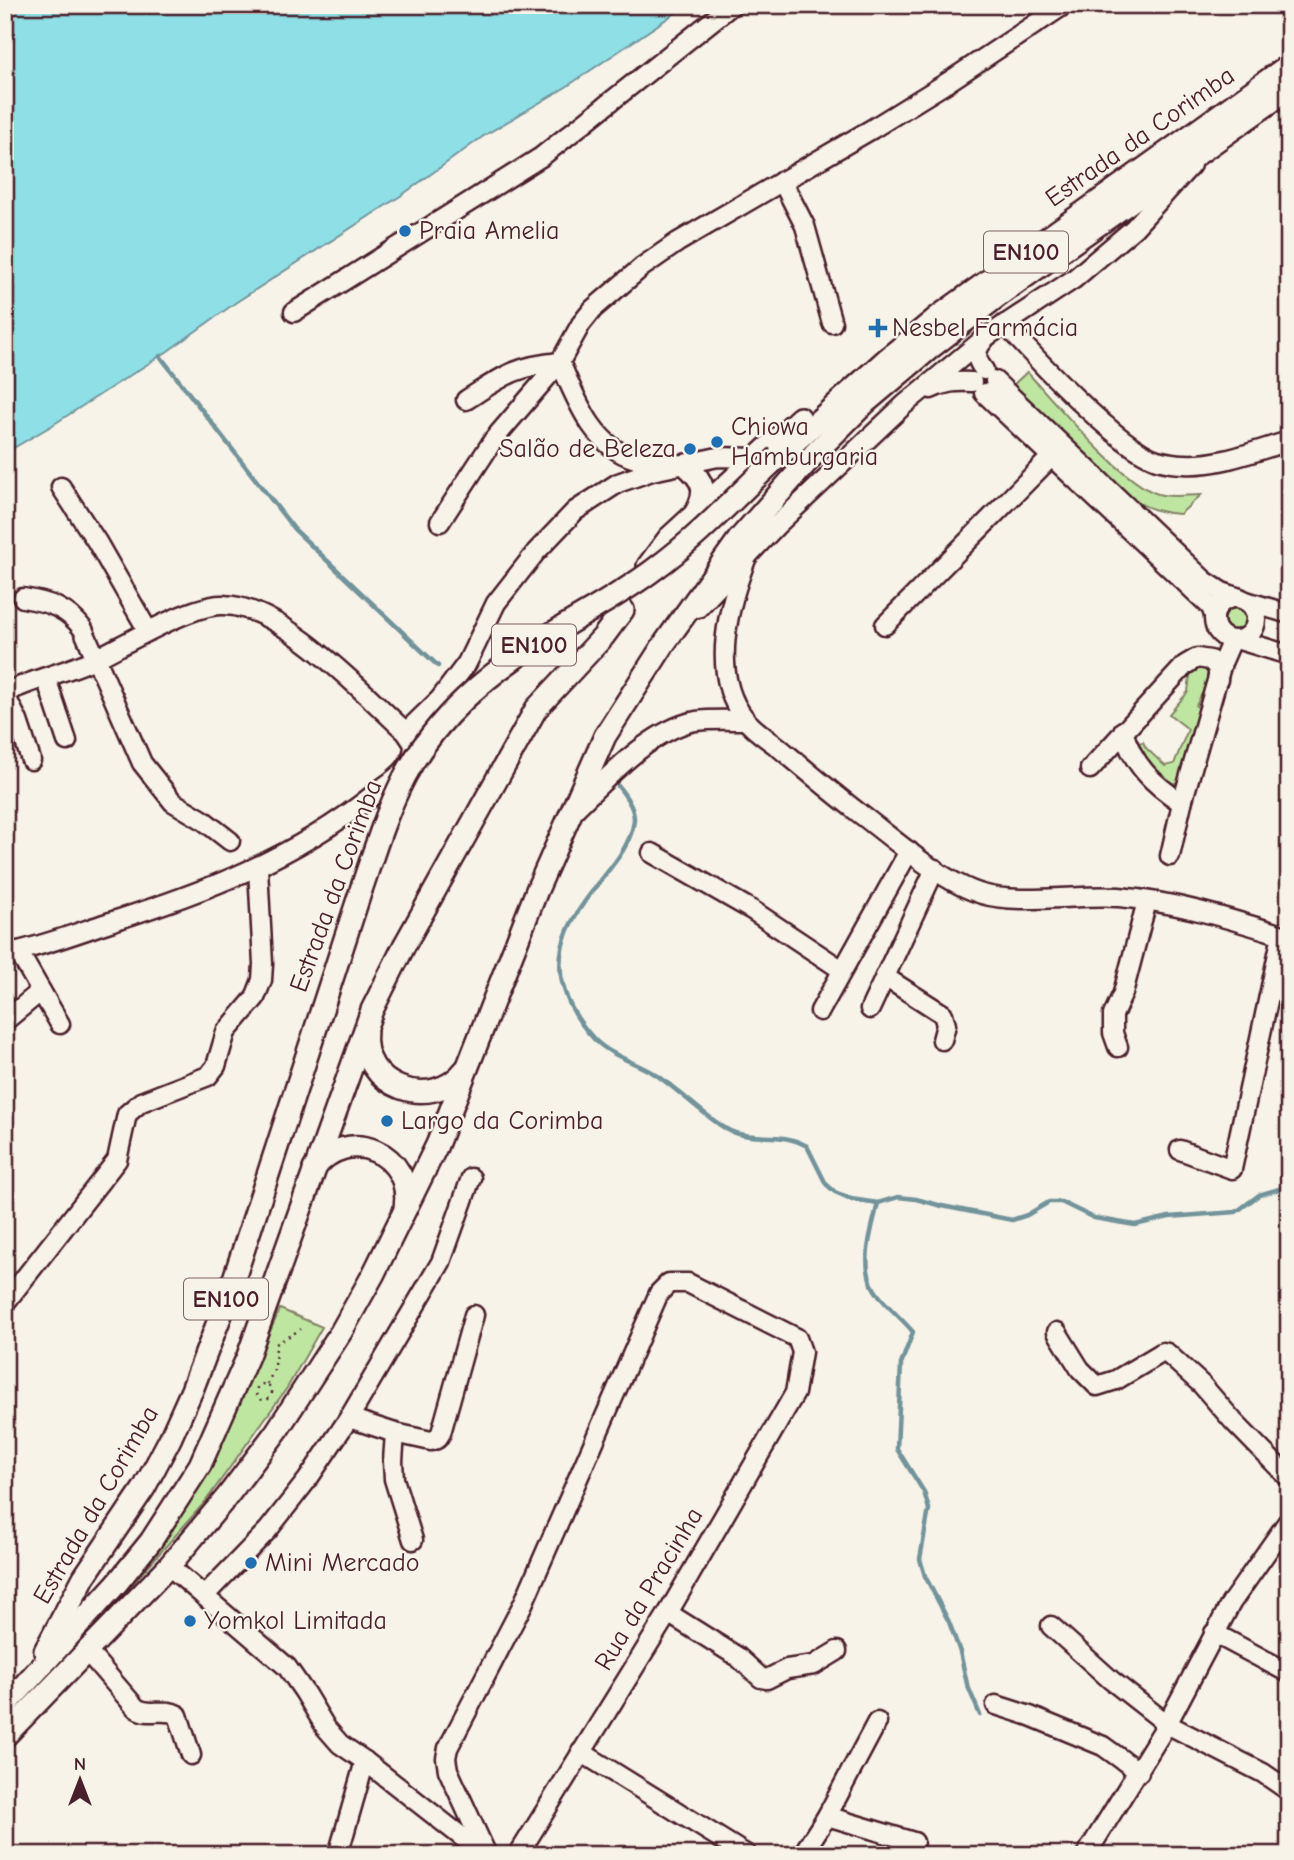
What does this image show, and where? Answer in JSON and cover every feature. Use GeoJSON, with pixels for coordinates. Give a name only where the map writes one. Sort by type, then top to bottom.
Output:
{"type":"FeatureCollection","features":[{"type":"Feature","properties":{"kind":"main road","name":"Estrada da Corimba"},"geometry":{"type":"LineString","coordinates":[[30,1681],[84,1577],[144,1488],[192,1390],[230,1291],[388,812],[405,775],[428,739],[454,708],[483,681],[655,569],[888,358],[939,316],[1289,65]]}},
{"type":"Feature","properties":{"kind":"main road","name":"Estrada da Corimba"},"geometry":{"type":"LineString","coordinates":[[471,1059],[537,890],[605,736],[664,644],[739,539],[771,500],[865,403],[929,349],[998,296],[1289,89]]}},
{"type":"Feature","properties":{"kind":"main road","name":"Estrada da Corimba"},"geometry":{"type":"LineString","coordinates":[[648,566],[669,538],[883,345],[960,289],[1024,254]]}},
{"type":"Feature","properties":{"kind":"main road"},"geometry":{"type":"LineString","coordinates":[[686,465],[698,476],[704,489],[694,516]]}},
{"type":"Feature","properties":{"kind":"main road","name":"Estrada da Corimba"},"geometry":{"type":"LineString","coordinates":[[5,1706],[30,1681],[151,1541],[200,1465],[248,1356],[309,1179],[369,1018],[410,935],[536,709],[603,636],[623,610]]}},
{"type":"Feature","properties":{"kind":"main road"},"geometry":{"type":"LineString","coordinates":[[369,1018],[365,1036],[371,1062],[381,1077],[401,1089],[422,1093],[439,1089],[462,1074],[471,1059]]}},
{"type":"Feature","properties":{"kind":"main road","name":"EN100"},"geometry":{"type":"LineString","coordinates":[[5,1736],[169,1566],[226,1498],[283,1422],[341,1332],[402,1216],[438,1145],[471,1059]]}},
{"type":"Feature","properties":{"kind":"main road"},"geometry":{"type":"LineString","coordinates":[[309,1179],[324,1158],[338,1150],[355,1147],[375,1150],[393,1162],[402,1176],[406,1192],[402,1216]]}},
{"type":"Feature","properties":{"kind":"street"},"geometry":{"type":"LineString","coordinates":[[294,312],[541,157],[732,5]]}},
{"type":"Feature","properties":{"kind":"street"},"geometry":{"type":"LineString","coordinates":[[440,522],[494,439],[560,362],[581,324],[593,309],[642,267],[678,242],[948,82],[1064,5]]}},
{"type":"Feature","properties":{"kind":"street"},"geometry":{"type":"LineString","coordinates":[[664,644],[819,484],[904,405],[986,337],[1074,279],[1134,228],[1207,147]]}},
{"type":"Feature","properties":{"kind":"street"},"geometry":{"type":"LineString","coordinates":[[782,181],[805,226],[832,323]]}},
{"type":"Feature","properties":{"kind":"street"},"geometry":{"type":"LineString","coordinates":[[1005,324],[1092,412],[1124,440],[1156,459],[1183,464],[1210,464],[1289,441]]}},
{"type":"Feature","properties":{"kind":"street"},"geometry":{"type":"LineString","coordinates":[[986,337],[976,354],[984,382],[1057,451],[1212,607],[1220,634],[1289,655]]}},
{"type":"Feature","properties":{"kind":"street"},"geometry":{"type":"LineString","coordinates":[[466,400],[514,370],[536,364],[560,362]]}},
{"type":"Feature","properties":{"kind":"street"},"geometry":{"type":"LineString","coordinates":[[560,362],[577,403],[595,430],[612,447],[636,459],[686,465]]}},
{"type":"Feature","properties":{"kind":"street"},"geometry":{"type":"LineString","coordinates":[[904,405],[942,383],[984,382]]}},
{"type":"Feature","properties":{"kind":"street"},"geometry":{"type":"LineString","coordinates":[[1057,451],[1205,581],[1222,592],[1289,614]]}},
{"type":"Feature","properties":{"kind":"street"},"geometry":{"type":"LineString","coordinates":[[885,625],[1057,451]]}},
{"type":"Feature","properties":{"kind":"street"},"geometry":{"type":"LineString","coordinates":[[406,732],[440,699],[461,672],[496,603],[536,552],[575,511],[618,483],[652,471],[718,457],[755,458]]}},
{"type":"Feature","properties":{"kind":"street"},"geometry":{"type":"LineString","coordinates":[[61,487],[97,542],[148,631]]}},
{"type":"Feature","properties":{"kind":"street"},"geometry":{"type":"LineString","coordinates":[[771,500],[744,561],[729,608],[725,642],[728,676],[733,698],[745,720],[909,851],[960,885],[984,895],[1012,898],[1118,897],[1193,909],[1285,936],[1232,1169],[1180,1150]]}},
{"type":"Feature","properties":{"kind":"street"},"geometry":{"type":"LineString","coordinates":[[1090,769],[1185,665],[1212,640],[1221,603],[1233,597],[1243,599],[1255,612],[1255,626],[1246,637],[1236,640],[1227,648],[1182,803],[1170,856]]}},
{"type":"Feature","properties":{"kind":"street"},"geometry":{"type":"LineString","coordinates":[[23,598],[46,602],[65,610],[83,629],[142,763],[155,782],[173,802],[230,841]]}},
{"type":"Feature","properties":{"kind":"street"},"geometry":{"type":"LineString","coordinates":[[31,760],[8,688],[46,678],[97,658],[148,631],[222,605],[255,612],[282,624],[412,737],[414,744],[409,767],[340,822],[310,841],[258,867],[151,909],[11,952],[41,991],[60,1024]]}},
{"type":"Feature","properties":{"kind":"street"},"geometry":{"type":"LineString","coordinates":[[1185,665],[1197,658],[1210,660],[1218,668],[1218,680]]}},
{"type":"Feature","properties":{"kind":"street"},"geometry":{"type":"LineString","coordinates":[[46,678],[68,741]]}},
{"type":"Feature","properties":{"kind":"street"},"geometry":{"type":"LineString","coordinates":[[572,813],[624,764],[675,728],[696,721],[745,720]]}},
{"type":"Feature","properties":{"kind":"street"},"geometry":{"type":"LineString","coordinates":[[1123,731],[1128,747],[1142,770],[1182,803]]}},
{"type":"Feature","properties":{"kind":"street"},"geometry":{"type":"LineString","coordinates":[[820,1011],[909,851]]}},
{"type":"Feature","properties":{"kind":"street"},"geometry":{"type":"LineString","coordinates":[[652,853],[752,910],[842,970]]}},
{"type":"Feature","properties":{"kind":"street"},"geometry":{"type":"LineString","coordinates":[[5,1303],[117,1160],[127,1114],[141,1102],[208,1076],[216,1066],[226,1032],[255,998],[262,980],[258,867]]}},
{"type":"Feature","properties":{"kind":"street"},"geometry":{"type":"LineString","coordinates":[[870,1009],[935,869]]}},
{"type":"Feature","properties":{"kind":"street"},"geometry":{"type":"LineString","coordinates":[[1118,1047],[1113,1033],[1113,1015],[1122,993],[1147,901]]}},
{"type":"Feature","properties":{"kind":"street"},"geometry":{"type":"LineString","coordinates":[[885,977],[943,1014],[946,1024],[942,1040]]}},
{"type":"Feature","properties":{"kind":"street"},"geometry":{"type":"LineString","coordinates":[[5,1021],[41,991]]}},
{"type":"Feature","properties":{"kind":"street"},"geometry":{"type":"LineString","coordinates":[[204,1595],[268,1530],[308,1479],[349,1418],[441,1262],[471,1178]]}},
{"type":"Feature","properties":{"kind":"street","name":"Rua da Pracinha"},"geometry":{"type":"LineString","coordinates":[[486,1855],[449,1770],[446,1758],[448,1748],[523,1604],[659,1293],[669,1283],[688,1283],[792,1334],[800,1343],[801,1362],[795,1393],[668,1613],[518,1855]]}},
{"type":"Feature","properties":{"kind":"street"},"geometry":{"type":"LineString","coordinates":[[349,1418],[395,1433],[431,1441],[437,1439],[441,1433],[474,1315]]}},
{"type":"Feature","properties":{"kind":"street"},"geometry":{"type":"LineString","coordinates":[[1057,1332],[1080,1369],[1097,1386],[1116,1380],[1163,1352],[1167,1353],[1202,1385],[1289,1478]]}},
{"type":"Feature","properties":{"kind":"street"},"geometry":{"type":"LineString","coordinates":[[395,1433],[394,1479],[413,1540]]}},
{"type":"Feature","properties":{"kind":"street"},"geometry":{"type":"LineString","coordinates":[[1086,1855],[1167,1724],[1231,1603],[1289,1520]]}},
{"type":"Feature","properties":{"kind":"street"},"geometry":{"type":"LineString","coordinates":[[169,1566],[287,1667],[326,1728],[340,1744],[365,1760],[486,1855]]}},
{"type":"Feature","properties":{"kind":"street"},"geometry":{"type":"LineString","coordinates":[[668,1613],[738,1657],[761,1678],[767,1679],[787,1668],[814,1665],[837,1651]]}},
{"type":"Feature","properties":{"kind":"street"},"geometry":{"type":"LineString","coordinates":[[1051,1626],[1111,1680],[1167,1724],[1263,1773],[1289,1790]]}},
{"type":"Feature","properties":{"kind":"street"},"geometry":{"type":"LineString","coordinates":[[1214,1633],[1289,1673]]}},
{"type":"Feature","properties":{"kind":"street"},"geometry":{"type":"LineString","coordinates":[[86,1650],[136,1708],[142,1712],[172,1712],[178,1715],[191,1755]]}},
{"type":"Feature","properties":{"kind":"street"},"geometry":{"type":"LineString","coordinates":[[996,1705],[1103,1746],[1139,1772]]}},
{"type":"Feature","properties":{"kind":"street"},"geometry":{"type":"LineString","coordinates":[[802,1855],[827,1816],[877,1722]]}},
{"type":"Feature","properties":{"kind":"street"},"geometry":{"type":"LineString","coordinates":[[581,1752],[747,1855]]}},
{"type":"Feature","properties":{"kind":"street"},"geometry":{"type":"LineString","coordinates":[[338,1855],[365,1760]]}},
{"type":"Feature","properties":{"kind":"street"},"geometry":{"type":"LineString","coordinates":[[827,1816],[914,1842]]}},
{"type":"Feature","properties":{"kind":"path"},"geometry":{"type":"LineString","coordinates":[[267,1384],[275,1368],[276,1344],[300,1329]]}},
{"type":"Feature","properties":{"kind":"path"},"geometry":{"type":"LineString","coordinates":[[261,1384],[267,1384],[271,1387],[272,1395],[268,1399],[260,1399],[256,1393],[257,1388],[261,1384]]}},
{"type":"Feature","properties":{"kind":"green space"},"geometry":{"type":"Polygon","coordinates":[[[1027,372],[1108,459],[1143,487],[1163,495],[1201,495],[1180,514],[1151,509],[1131,499],[1012,386],[1027,372]]]}},
{"type":"Feature","properties":{"kind":"green space"},"geometry":{"type":"Polygon","coordinates":[[[1234,604],[1244,608],[1248,618],[1244,628],[1234,632],[1224,628],[1220,618],[1224,608],[1234,604]]]}},
{"type":"Feature","properties":{"kind":"green space"},"geometry":{"type":"Polygon","coordinates":[[[1198,668],[1205,669],[1210,674],[1196,706],[1202,709],[1181,780],[1171,785],[1144,761],[1139,743],[1143,742],[1165,766],[1174,764],[1188,729],[1169,714],[1188,692],[1190,675],[1198,668]]]}},
{"type":"Feature","properties":{"kind":"green space"},"geometry":{"type":"Polygon","coordinates":[[[280,1309],[322,1327],[287,1388],[205,1502],[66,1659],[153,1555],[223,1436],[280,1309]]]}},
{"type":"Feature","properties":{"kind":"water"},"geometry":{"type":"Polygon","coordinates":[[[5,5],[687,5],[566,87],[485,135],[402,195],[238,301],[168,351],[5,453],[5,5]]]}},
{"type":"Feature","properties":{"kind":"waterway"},"geometry":{"type":"LineString","coordinates":[[160,356],[294,529],[438,666]]}},
{"type":"Feature","properties":{"kind":"waterway"},"geometry":{"type":"LineString","coordinates":[[618,786],[632,810],[632,831],[622,852],[582,906],[565,936],[560,970],[564,989],[569,1003],[594,1039],[617,1055],[658,1076],[728,1130],[745,1135],[779,1137],[807,1146],[826,1184],[835,1192],[851,1199],[878,1203],[898,1197],[916,1199],[1012,1220],[1049,1202],[1061,1202],[1094,1218],[1135,1225],[1169,1217],[1236,1212],[1259,1195],[1289,1186]]}},
{"type":"Feature","properties":{"kind":"waterway"},"geometry":{"type":"LineString","coordinates":[[878,1203],[868,1247],[870,1280],[883,1301],[913,1332],[901,1364],[897,1449],[924,1492],[929,1509],[920,1559],[925,1576],[949,1622],[960,1652],[967,1684],[980,1715]]}},
{"type":"Feature","properties":{"kind":"place","name":"Praia Amelia"},"geometry":{"type":"Point","coordinates":[405,231]}},
{"type":"Feature","properties":{"kind":"place","name":"Nesbel Farmácia"},"geometry":{"type":"Point","coordinates":[878,328]}},
{"type":"Feature","properties":{"kind":"place","name":"Chiowa Hamburgaria"},"geometry":{"type":"Point","coordinates":[717,442]}},
{"type":"Feature","properties":{"kind":"place","name":"Salão de Beleza"},"geometry":{"type":"Point","coordinates":[690,449]}},
{"type":"Feature","properties":{"kind":"place","name":"Largo da Corimba"},"geometry":{"type":"Point","coordinates":[387,1121]}},
{"type":"Feature","properties":{"kind":"place","name":"Mini Mercado"},"geometry":{"type":"Point","coordinates":[251,1563]}},
{"type":"Feature","properties":{"kind":"place","name":"Yomkol Limitada"},"geometry":{"type":"Point","coordinates":[190,1621]}}]}
